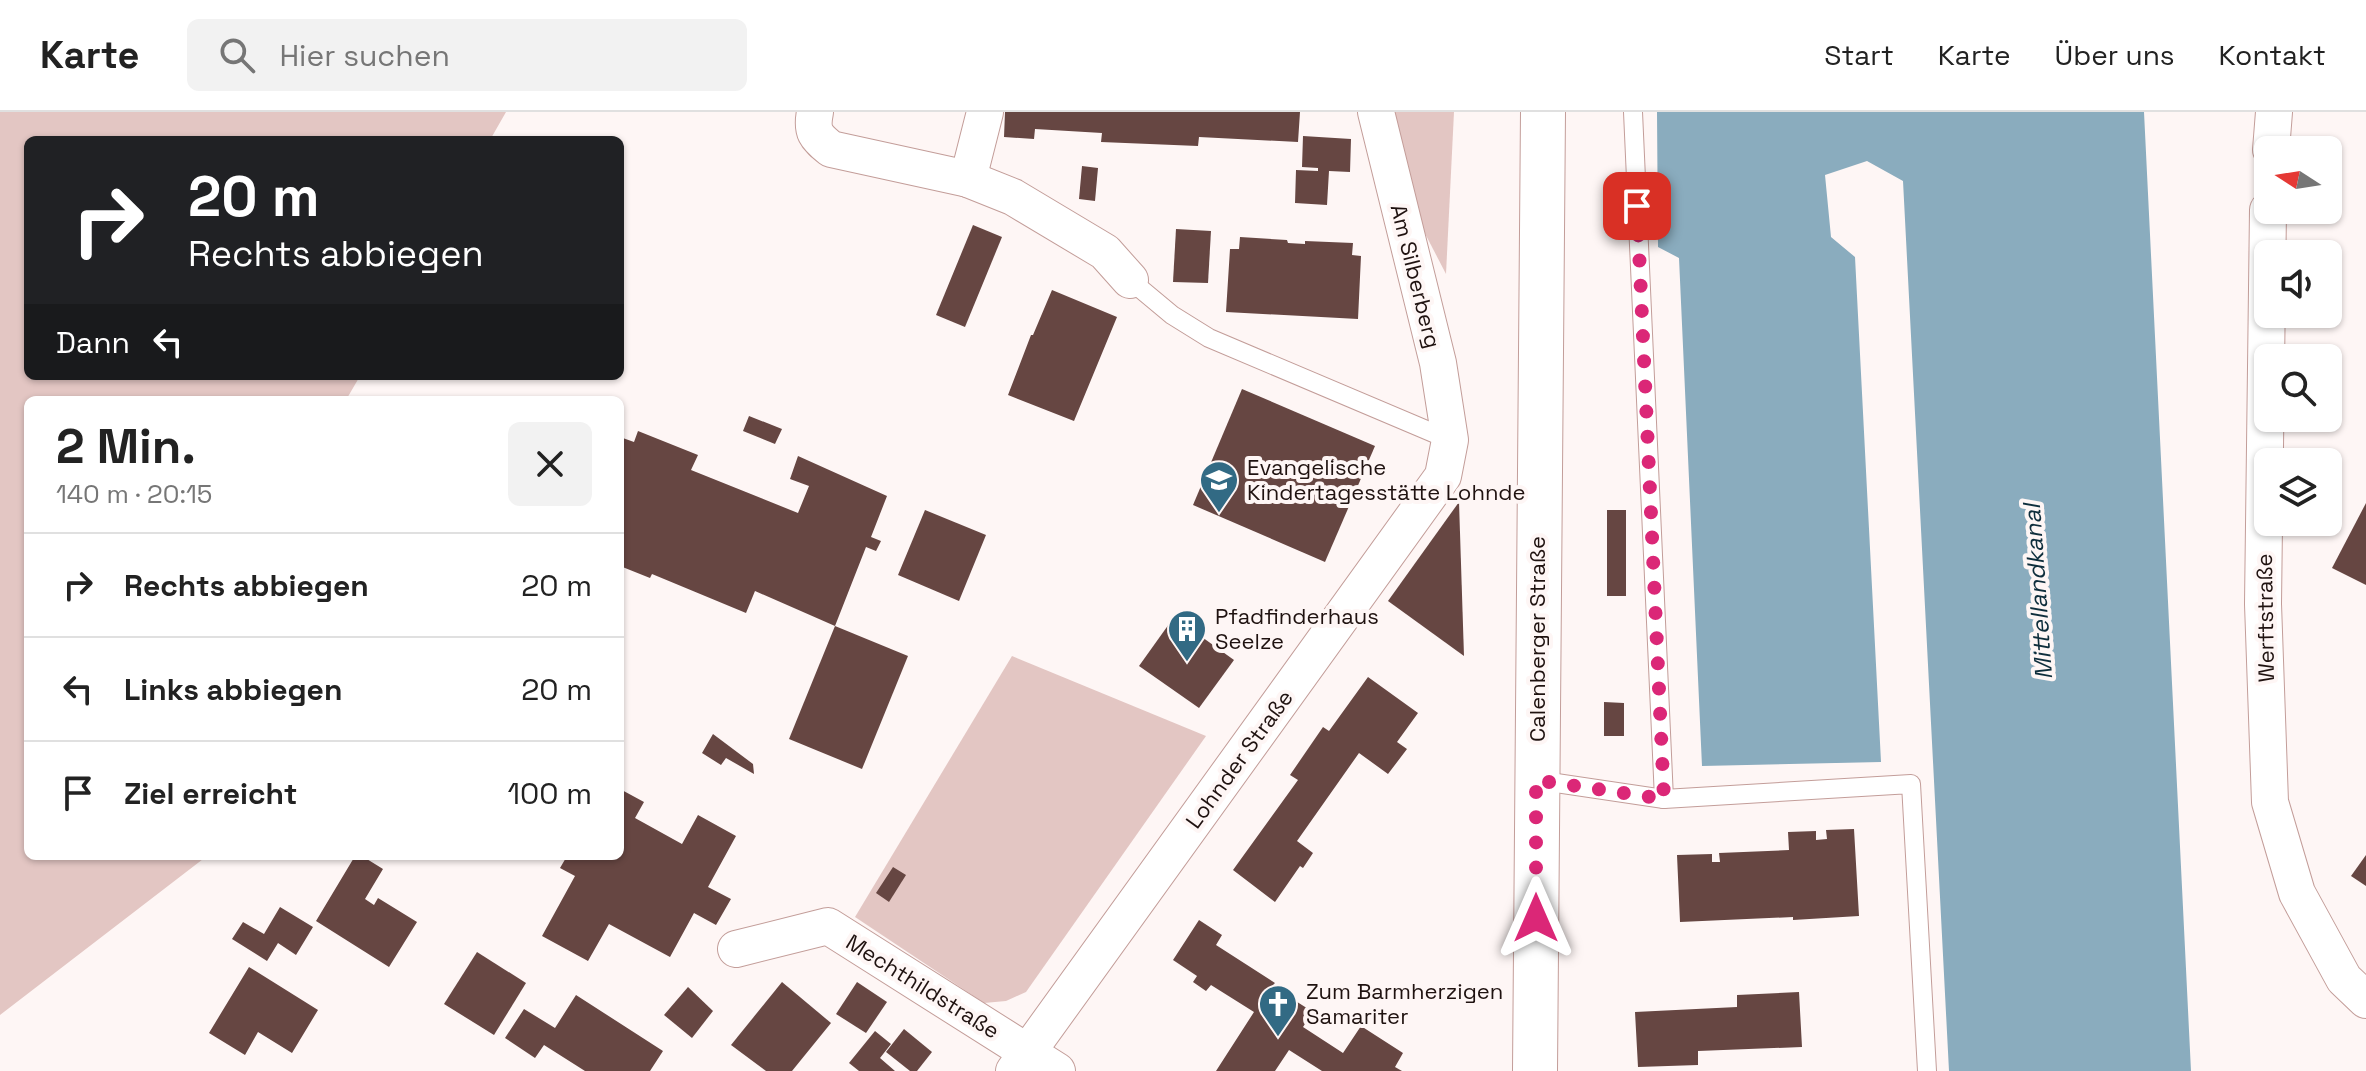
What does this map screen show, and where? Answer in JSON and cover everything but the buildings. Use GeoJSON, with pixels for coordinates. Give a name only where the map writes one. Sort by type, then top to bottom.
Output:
{"type":"FeatureCollection","features":[{"type":"Feature","properties":{"kind":"street"},"geometry":{"type":"LineString","coordinates":[[815,112],[813,123],[816,138],[831,149],[968,179],[1013,197],[1105,252],[1130,280]]}},
{"type":"Feature","properties":{"kind":"street"},"geometry":{"type":"LineString","coordinates":[[968,179],[985,112]]}},
{"type":"Feature","properties":{"kind":"street","name":"Am Silberberg"},"geometry":{"type":"LineString","coordinates":[[1376,112],[1438,363],[1450,440]]}},
{"type":"Feature","properties":{"kind":"street","name":"Calenberger Straße"},"geometry":{"type":"LineString","coordinates":[[1535,1071],[1543,112]]}},
{"type":"Feature","properties":{"kind":"street"},"geometry":{"type":"LineString","coordinates":[[2272,136],[2274,112]]}},
{"type":"Feature","properties":{"kind":"street","name":"Werftstraße"},"geometry":{"type":"LineString","coordinates":[[2268,224],[2263,604],[2270,802],[2297,893],[2344,979],[2366,1000]]}},
{"type":"Feature","properties":{"kind":"street","name":"Lohnder Straße"},"geometry":{"type":"LineString","coordinates":[[1033,1065],[1443,476],[1450,440]]}},
{"type":"Feature","properties":{"kind":"street","name":"Mechthildstraße"},"geometry":{"type":"LineString","coordinates":[[736,949],[828,926],[1033,1065]]}},
{"type":"Feature","properties":{"kind":"lane"},"geometry":{"type":"LineString","coordinates":[[1633,112],[1664,799]]}},
{"type":"Feature","properties":{"kind":"lane"},"geometry":{"type":"LineString","coordinates":[[1130,280],[1172,315],[1209,338],[1450,440]]}},
{"type":"Feature","properties":{"kind":"lane"},"geometry":{"type":"LineString","coordinates":[[1536,780],[1664,799],[1911,784],[1927,1071]]}},
{"type":"Feature","properties":{"kind":"shaded area"},"geometry":{"type":"Polygon","coordinates":[[[0,112],[506,112],[492,136],[24,136],[24,380],[358,380],[348,396],[24,396],[24,860],[202,860],[0,1015],[0,112]]]}},
{"type":"Feature","properties":{"kind":"shaded area"},"geometry":{"type":"Polygon","coordinates":[[[1393,112],[1454,112],[1446,274],[1417,218],[1393,112]]]}},
{"type":"Feature","properties":{"kind":"shaded area"},"geometry":{"type":"Polygon","coordinates":[[[1012,656],[1206,736],[1026,992],[1006,1001],[984,1003],[855,917],[1012,656]]]}},
{"type":"Feature","properties":{"kind":"water","name":"Mittellandkanal"},"geometry":{"type":"Polygon","coordinates":[[[1657,112],[2144,112],[2191,1071],[1949,1071],[1903,181],[1867,161],[1825,175],[1831,237],[1855,257],[1881,762],[1702,766],[1679,258],[1658,247],[1657,112]]]}},
{"type":"Feature","properties":{"kind":"place","name":"Evangelische Kindertagesstätte Lohnde"},"geometry":{"type":"Point","coordinates":[1219,514]}},
{"type":"Feature","properties":{"kind":"place","name":"Pfadfinderhaus Seelze"},"geometry":{"type":"Point","coordinates":[1187,663]}},
{"type":"Feature","properties":{"kind":"place","name":"Zum Barmherzigen Samariter"},"geometry":{"type":"Point","coordinates":[1278,1038]}},
{"type":"Feature","properties":{"kind":"route"},"geometry":{"type":"LineString","coordinates":[[1536,918],[1536,780],[1664,799],[1637,206]]}}]}
